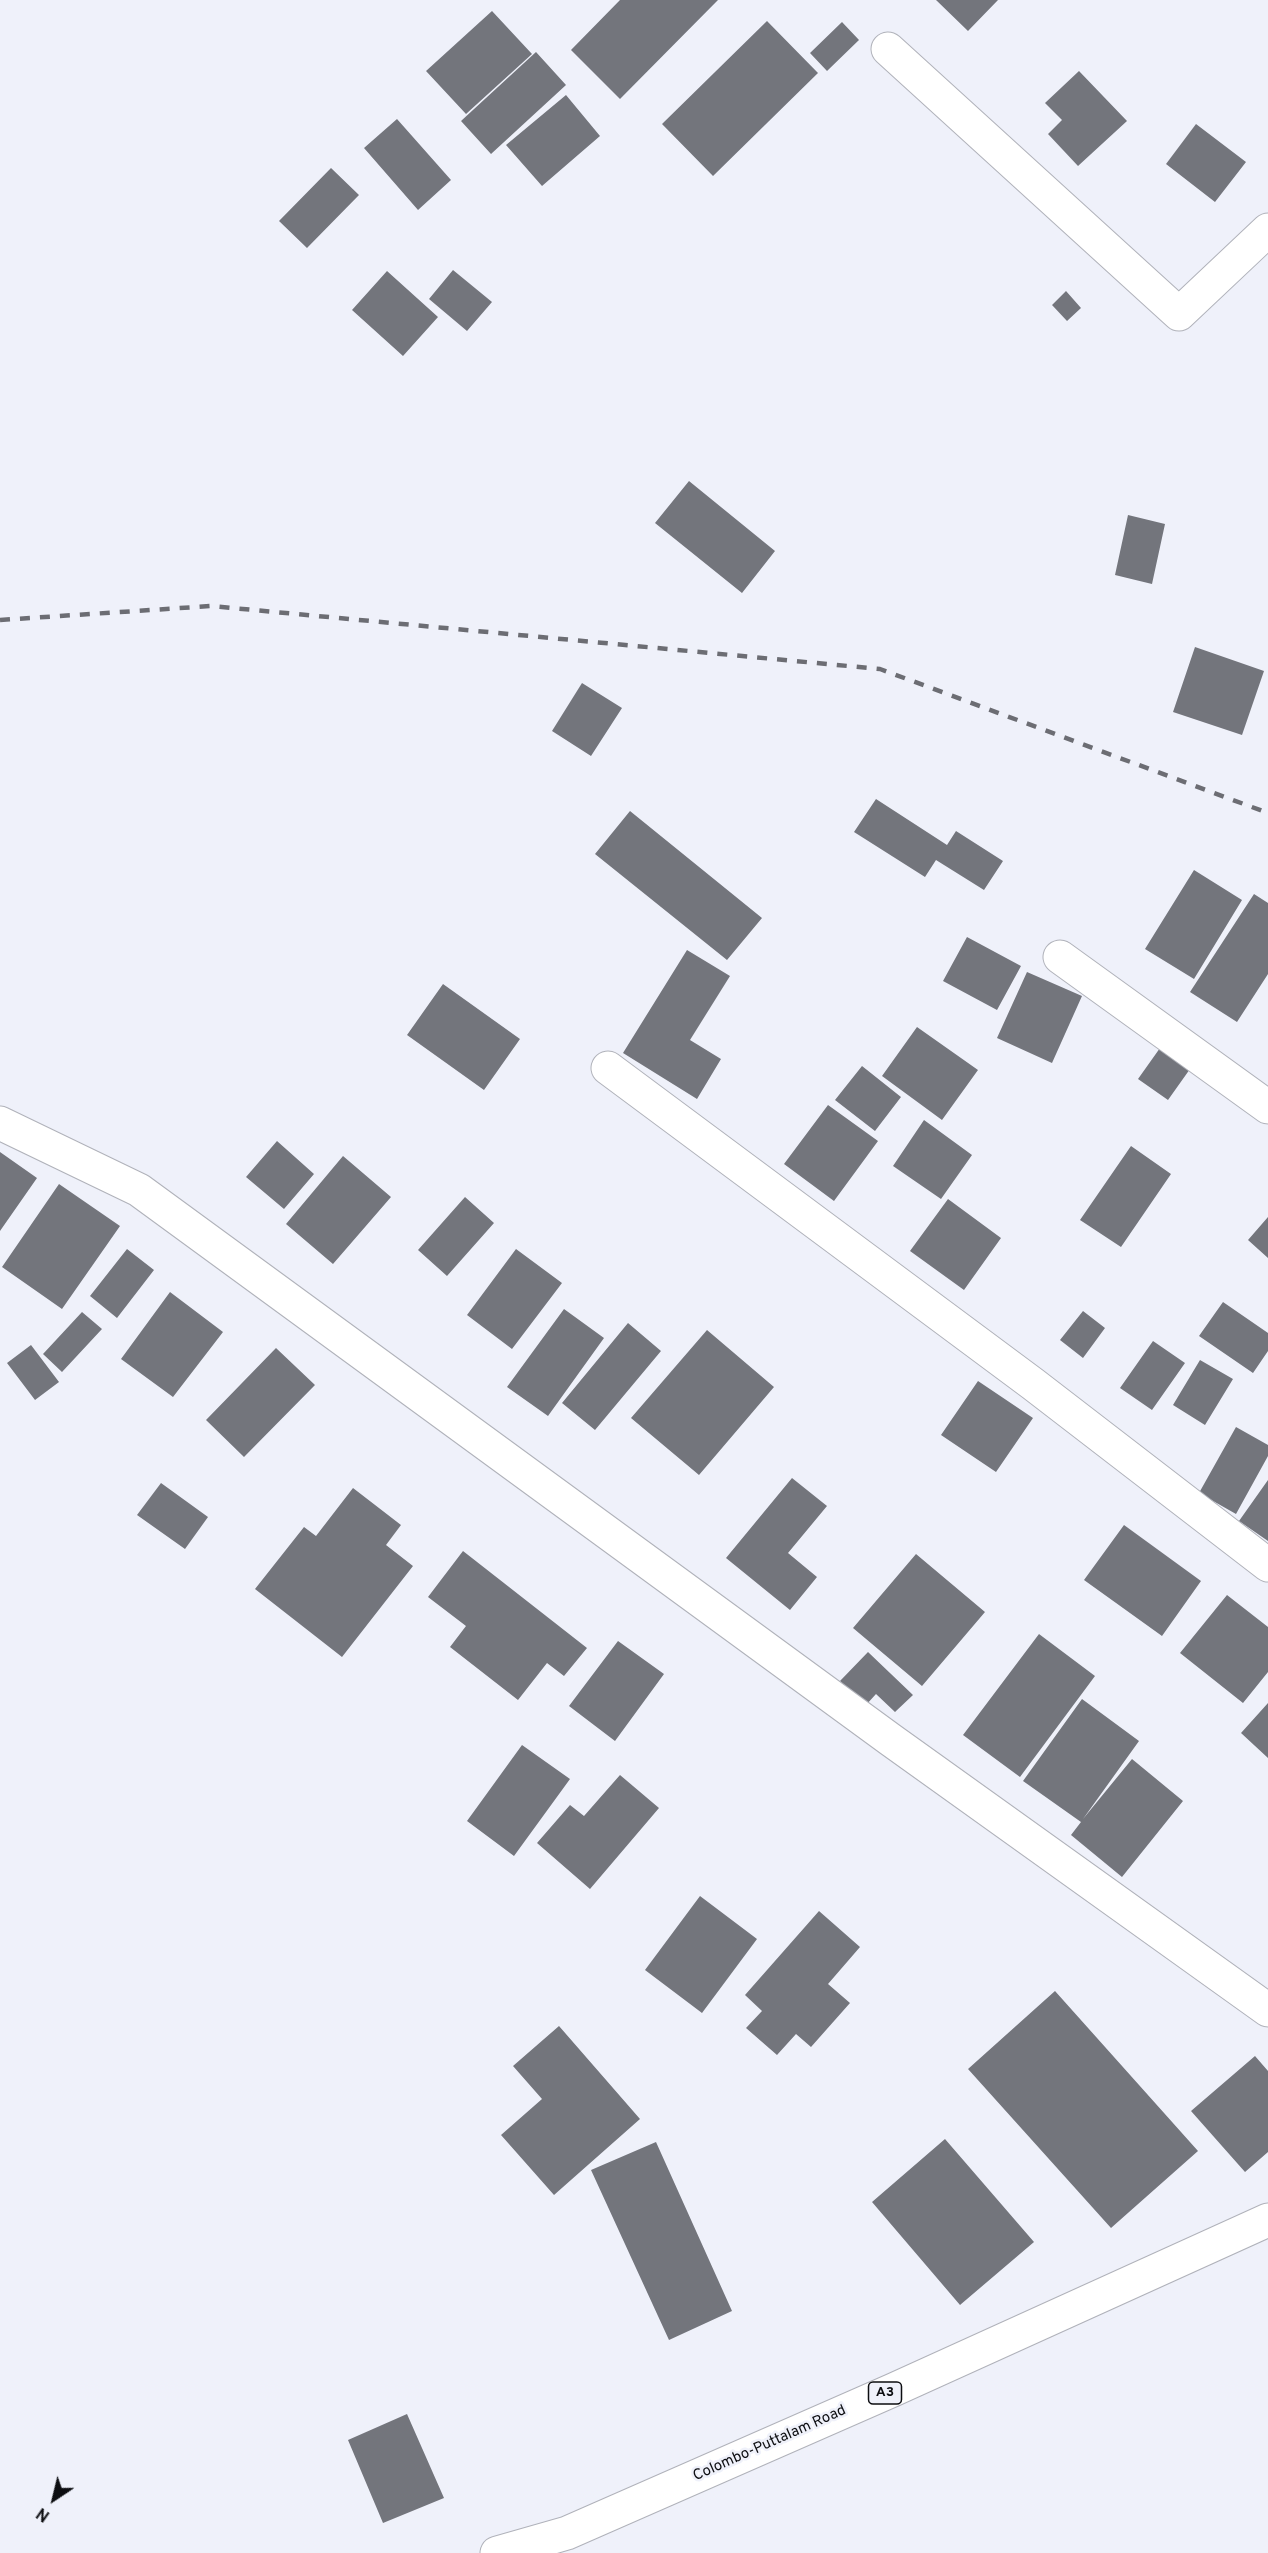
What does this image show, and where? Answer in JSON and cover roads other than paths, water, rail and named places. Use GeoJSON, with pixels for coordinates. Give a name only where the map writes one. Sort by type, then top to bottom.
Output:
{"type":"FeatureCollection","features":[{"type":"Feature","properties":{"kind":"main road"},"geometry":{"type":"LineString","coordinates":[[888,49],[1179,314],[1268,230]]}},
{"type":"Feature","properties":{"kind":"main road"},"geometry":{"type":"LineString","coordinates":[[1060,957],[1268,1107]]}},
{"type":"Feature","properties":{"kind":"main road"},"geometry":{"type":"LineString","coordinates":[[608,1068],[1033,1384],[1268,1565]]}},
{"type":"Feature","properties":{"kind":"main road"},"geometry":{"type":"LineString","coordinates":[[0,1124],[139,1190],[891,1740],[1268,2010]]}},
{"type":"Feature","properties":{"kind":"main road","name":"Colombo-Puttalam Road"},"geometry":{"type":"LineString","coordinates":[[497,2553],[567,2533],[893,2390],[1268,2220]]}},
{"type":"Feature","properties":{"kind":"railway"},"geometry":{"type":"LineString","coordinates":[[0,620],[211,606],[880,669],[1268,813]]}}]}
